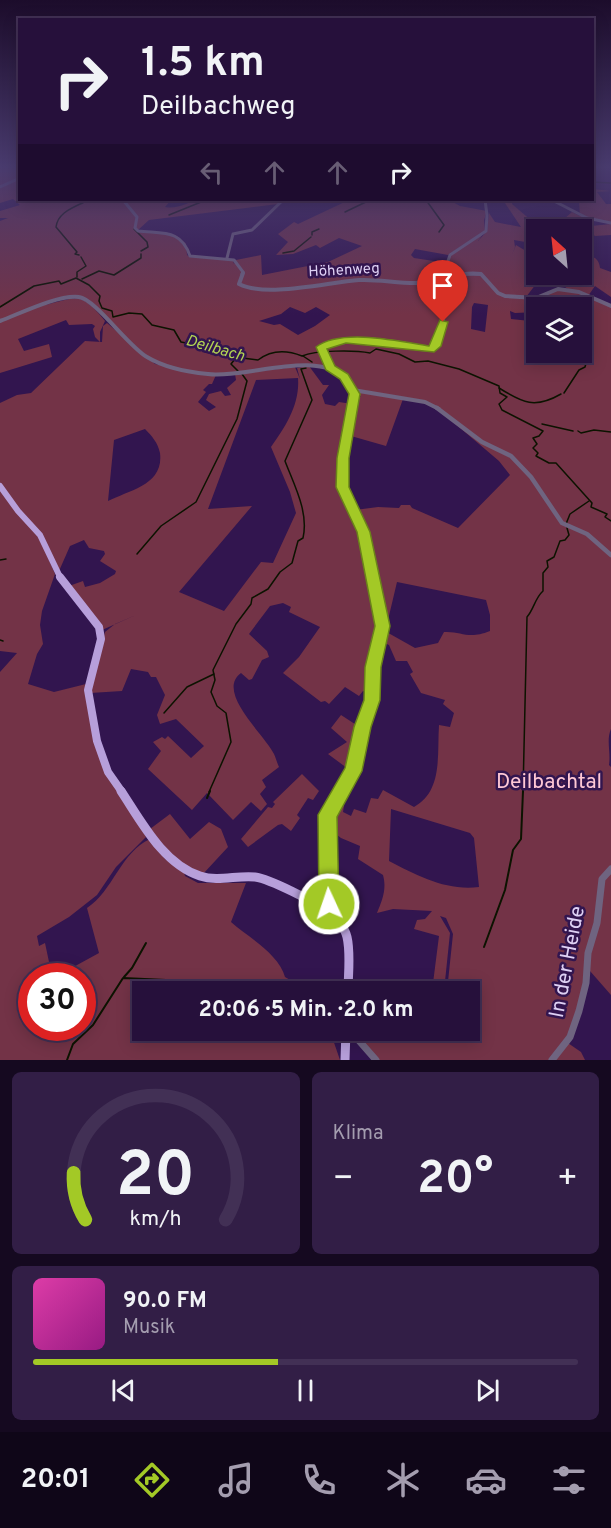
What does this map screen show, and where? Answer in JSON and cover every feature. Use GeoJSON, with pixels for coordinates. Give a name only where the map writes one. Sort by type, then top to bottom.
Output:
{"type":"FeatureCollection","features":[{"type":"Feature","properties":{"kind":"main road"},"geometry":{"type":"LineString","coordinates":[[0,486],[18,512],[40,535],[57,574],[99,627],[101,639],[88,690],[99,751],[114,781],[161,849],[173,861],[200,876],[223,879],[252,877],[265,879],[328,911],[344,927],[347,936],[350,963],[349,981]]}},
{"type":"Feature","properties":{"kind":"main road"},"geometry":{"type":"LineString","coordinates":[[345,1060],[346,1041]]}},
{"type":"Feature","properties":{"kind":"street"},"geometry":{"type":"LineString","coordinates":[[136,215],[135,228],[138,231],[178,236],[186,244],[190,256],[227,258],[233,234],[252,230],[267,215]]}},
{"type":"Feature","properties":{"kind":"street"},"geometry":{"type":"LineString","coordinates":[[452,277],[448,262],[450,254],[462,245],[478,240],[486,231],[487,215]]}},
{"type":"Feature","properties":{"kind":"street"},"geometry":{"type":"LineString","coordinates":[[582,215],[593,221],[611,223]]}},
{"type":"Feature","properties":{"kind":"street","name":"Höhenweg"},"geometry":{"type":"LineString","coordinates":[[227,258],[234,260],[243,272],[240,285],[257,289],[330,285],[359,280],[412,283],[447,280],[452,277],[479,273],[498,293],[505,296],[536,298],[558,289],[579,292],[611,306]]}},
{"type":"Feature","properties":{"kind":"street"},"geometry":{"type":"LineString","coordinates":[[330,368],[321,347],[346,340],[397,344],[426,350],[434,348],[440,337],[443,322],[435,297],[439,288],[447,280]]}},
{"type":"Feature","properties":{"kind":"street"},"geometry":{"type":"LineString","coordinates":[[0,321],[65,298],[76,297],[89,302],[121,335],[155,363],[164,366],[211,375],[313,365],[330,368],[345,377],[355,399],[343,458],[342,487],[363,532],[382,626],[373,667],[372,700],[362,727],[354,771],[327,815],[328,911]]}},
{"type":"Feature","properties":{"kind":"street"},"geometry":{"type":"LineString","coordinates":[[352,390],[425,402],[435,406],[483,442],[511,456],[531,477],[562,523],[587,534],[611,555]]}},
{"type":"Feature","properties":{"kind":"street","name":"In der Heide"},"geometry":{"type":"LineString","coordinates":[[552,1060],[570,1037],[579,1011],[586,982],[588,953],[597,922],[602,879],[611,869]]}},
{"type":"Feature","properties":{"kind":"street"},"geometry":{"type":"LineString","coordinates":[[359,1041],[376,1060]]}},
{"type":"Feature","properties":{"kind":"green space","name":"Deilbachtal"},"geometry":{"type":"Polygon","coordinates":[[[0,215],[186,215],[149,220],[138,230],[177,236],[186,244],[187,255],[190,257],[233,260],[234,264],[236,260],[261,255],[262,275],[328,262],[362,246],[339,238],[320,248],[316,245],[293,254],[276,255],[288,242],[278,234],[294,222],[298,224],[316,215],[486,215],[485,231],[478,241],[487,231],[489,215],[495,222],[521,227],[513,215],[525,215],[530,219],[526,219],[526,242],[514,240],[515,247],[512,255],[516,245],[526,251],[526,285],[535,285],[526,297],[526,312],[510,311],[511,319],[526,321],[526,363],[592,363],[592,298],[611,306],[611,729],[609,765],[611,767],[611,995],[590,971],[578,1011],[565,1041],[581,1052],[585,1060],[378,1060],[363,1041],[480,1041],[480,981],[448,981],[453,934],[446,918],[440,916],[450,933],[445,981],[433,981],[439,936],[414,929],[417,920],[425,919],[432,911],[393,909],[377,913],[384,890],[383,875],[358,859],[360,846],[341,838],[327,827],[336,801],[344,806],[343,812],[351,816],[354,809],[366,813],[371,798],[378,799],[383,790],[414,807],[423,800],[430,792],[437,771],[439,725],[450,727],[454,713],[443,704],[445,700],[421,693],[410,674],[413,672],[407,661],[396,661],[389,645],[380,641],[383,630],[415,648],[438,643],[444,632],[482,634],[490,631],[490,615],[486,600],[397,582],[388,620],[381,626],[371,666],[370,693],[363,691],[359,696],[345,687],[329,704],[325,701],[321,702],[283,673],[299,657],[320,627],[289,612],[291,607],[283,603],[270,606],[249,634],[267,651],[269,657],[262,660],[252,679],[249,680],[241,673],[235,681],[234,691],[244,714],[269,746],[279,767],[262,780],[266,787],[260,794],[267,804],[261,811],[251,802],[233,820],[207,793],[192,810],[148,769],[161,751],[153,742],[162,737],[165,739],[168,736],[191,758],[204,746],[176,719],[160,724],[157,715],[165,695],[156,677],[151,677],[148,672],[131,669],[122,691],[90,693],[105,632],[114,625],[102,630],[69,586],[83,581],[85,587],[100,583],[116,571],[100,561],[105,554],[104,551],[89,548],[84,540],[70,546],[59,571],[40,539],[55,574],[42,611],[40,625],[43,644],[37,654],[28,684],[54,692],[86,684],[96,742],[146,837],[116,867],[97,895],[69,917],[37,936],[39,946],[45,943],[49,963],[18,963],[18,1041],[96,1041],[96,963],[81,963],[99,953],[87,908],[104,892],[132,853],[150,839],[165,859],[184,872],[185,876],[198,883],[246,883],[231,922],[270,953],[285,977],[292,981],[132,981],[132,1041],[333,1041],[340,1060],[0,1060],[0,672],[17,653],[0,651],[0,403],[17,395],[31,393],[85,341],[100,342],[95,337],[93,329],[95,326],[92,324],[69,325],[66,320],[18,339],[24,351],[49,344],[52,357],[0,373],[0,221],[8,218],[0,218],[0,215]],[[466,243],[448,255],[415,249],[411,255],[414,258],[447,263],[450,277],[453,276],[449,263],[450,255],[466,243]],[[71,296],[45,305],[71,299],[83,300],[90,304],[105,321],[100,332],[100,342],[102,342],[103,326],[107,323],[155,364],[169,367],[149,357],[91,304],[82,298],[71,296]],[[474,303],[471,329],[485,332],[488,305],[474,303]],[[290,307],[281,314],[259,321],[274,325],[280,324],[298,335],[330,315],[316,307],[305,313],[290,307]],[[290,365],[225,374],[200,372],[216,375],[212,384],[203,390],[206,392],[198,402],[209,411],[216,407],[206,400],[209,394],[221,391],[225,396],[231,395],[227,388],[236,380],[235,374],[295,367],[300,379],[297,368],[309,366],[323,385],[329,385],[322,395],[325,404],[335,406],[339,402],[352,404],[342,458],[342,491],[355,514],[357,513],[355,510],[378,507],[399,508],[401,505],[410,505],[412,508],[458,528],[510,475],[499,461],[432,404],[403,399],[386,446],[351,436],[346,475],[349,499],[345,490],[343,465],[355,400],[361,396],[356,396],[346,378],[330,368],[312,365],[290,365]],[[298,378],[256,380],[208,509],[252,506],[179,592],[224,611],[261,562],[273,563],[296,513],[290,492],[271,447],[287,423],[294,406],[298,378]],[[145,429],[114,440],[108,501],[143,485],[157,472],[160,464],[159,449],[145,429]],[[391,809],[389,861],[432,881],[455,887],[479,887],[474,838],[470,833],[391,809]]]}},
{"type":"Feature","properties":{"kind":"green space"},"geometry":{"type":"Polygon","coordinates":[[[568,215],[611,215],[611,223],[592,219],[564,219],[568,215]]]}},
{"type":"Feature","properties":{"kind":"green space"},"geometry":{"type":"Polygon","coordinates":[[[611,224],[611,235],[595,236],[592,233],[592,226],[611,224]]]}},
{"type":"Feature","properties":{"kind":"green space"},"geometry":{"type":"Polygon","coordinates":[[[592,257],[598,261],[600,268],[611,272],[611,297],[595,286],[588,296],[590,297],[542,297],[549,292],[568,289],[562,285],[592,285],[592,257]]]}},
{"type":"Feature","properties":{"kind":"green space"},"geometry":{"type":"Polygon","coordinates":[[[341,715],[361,728],[351,771],[328,754],[347,742],[331,728],[341,715]]]}},
{"type":"Feature","properties":{"kind":"green space"},"geometry":{"type":"Polygon","coordinates":[[[302,774],[319,791],[313,800],[308,798],[297,815],[300,818],[291,831],[282,824],[278,825],[248,847],[241,839],[268,807],[272,808],[275,804],[273,802],[302,774]]]}},
{"type":"Feature","properties":{"kind":"green space"},"geometry":{"type":"Polygon","coordinates":[[[170,814],[190,839],[209,822],[221,829],[228,847],[203,874],[174,859],[150,829],[170,814]]]}},
{"type":"Feature","properties":{"kind":"waterway"},"geometry":{"type":"LineString","coordinates":[[62,215],[56,227],[77,252],[75,254],[79,255]]}},
{"type":"Feature","properties":{"kind":"waterway"},"geometry":{"type":"LineString","coordinates":[[437,215],[444,225],[439,232]]}},
{"type":"Feature","properties":{"kind":"waterway"},"geometry":{"type":"LineString","coordinates":[[134,229],[147,242],[148,247],[141,251]]}},
{"type":"Feature","properties":{"kind":"waterway"},"geometry":{"type":"LineString","coordinates":[[312,235],[312,232],[319,229]]}},
{"type":"Feature","properties":{"kind":"waterway"},"geometry":{"type":"LineString","coordinates":[[283,253],[294,251],[311,237]]}},
{"type":"Feature","properties":{"kind":"waterway"},"geometry":{"type":"LineString","coordinates":[[82,279],[99,271],[114,275],[141,258],[141,254]]}},
{"type":"Feature","properties":{"kind":"waterway"},"geometry":{"type":"LineString","coordinates":[[77,277],[77,272],[86,266],[81,257]]}},
{"type":"Feature","properties":{"kind":"waterway","name":"Deilbach"},"geometry":{"type":"LineString","coordinates":[[0,307],[34,286],[59,281],[61,284],[76,278],[89,285],[100,296],[99,301],[102,308],[112,311],[113,317],[129,313],[142,314],[152,325],[174,330],[181,342],[228,351],[235,357],[258,360],[268,354],[279,352],[302,356],[336,351],[370,353],[376,349],[399,354],[415,362],[428,361],[459,369],[499,386],[499,388]]}},
{"type":"Feature","properties":{"kind":"waterway"},"geometry":{"type":"LineString","coordinates":[[303,356],[312,362]]}},
{"type":"Feature","properties":{"kind":"waterway"},"geometry":{"type":"LineString","coordinates":[[235,359],[231,364],[238,371]]}},
{"type":"Feature","properties":{"kind":"waterway"},"geometry":{"type":"LineString","coordinates":[[564,393],[586,363]]}},
{"type":"Feature","properties":{"kind":"waterway"},"geometry":{"type":"LineString","coordinates":[[214,674],[213,670],[236,624],[251,604],[252,598],[268,589],[280,572],[292,563],[298,541],[303,538],[302,509],[285,461],[312,400],[301,369],[306,368]]}},
{"type":"Feature","properties":{"kind":"waterway"},"geometry":{"type":"LineString","coordinates":[[137,554],[161,526],[196,502],[237,419],[247,381],[242,374]]}},
{"type":"Feature","properties":{"kind":"waterway"},"geometry":{"type":"LineString","coordinates":[[499,388],[522,400],[536,403],[561,394]]}},
{"type":"Feature","properties":{"kind":"waterway","name":"Deilbach"},"geometry":{"type":"LineString","coordinates":[[499,388],[500,393],[507,397],[499,404],[502,410],[543,431],[539,436],[533,438],[537,444],[533,448],[538,453],[536,456],[549,463],[556,463],[592,503],[591,507],[607,514],[605,517],[611,521]]}},
{"type":"Feature","properties":{"kind":"waterway"},"geometry":{"type":"LineString","coordinates":[[542,424],[573,431]]}},
{"type":"Feature","properties":{"kind":"waterway"},"geometry":{"type":"LineString","coordinates":[[578,431],[581,433],[594,430],[611,432]]}},
{"type":"Feature","properties":{"kind":"waterway"},"geometry":{"type":"LineString","coordinates":[[566,524],[570,514],[589,501]]}},
{"type":"Feature","properties":{"kind":"waterway"},"geometry":{"type":"LineString","coordinates":[[523,792],[527,617],[543,591],[543,573],[548,567],[547,561],[554,557],[560,541],[565,540],[569,535],[567,528]]}},
{"type":"Feature","properties":{"kind":"waterway"},"geometry":{"type":"LineString","coordinates":[[0,560],[6,559]]}},
{"type":"Feature","properties":{"kind":"waterway"},"geometry":{"type":"LineString","coordinates":[[164,713],[187,687],[214,674]]}},
{"type":"Feature","properties":{"kind":"waterway"},"geometry":{"type":"LineString","coordinates":[[209,792],[231,742],[226,713],[217,706],[211,692],[215,680],[214,674]]}},
{"type":"Feature","properties":{"kind":"waterway"},"geometry":{"type":"LineString","coordinates":[[207,798],[210,791]]}},
{"type":"Feature","properties":{"kind":"waterway"},"geometry":{"type":"LineString","coordinates":[[484,947],[505,890],[513,850],[521,839],[523,791]]}},
{"type":"Feature","properties":{"kind":"waterway"},"geometry":{"type":"LineString","coordinates":[[124,977],[132,968],[146,943]]}},
{"type":"Feature","properties":{"kind":"waterway"},"geometry":{"type":"LineString","coordinates":[[67,1060],[73,1044],[93,1025],[123,978],[168,981]]}},
{"type":"Feature","properties":{"kind":"route"},"geometry":{"type":"LineString","coordinates":[[329,904],[326,860],[327,815],[331,805],[354,771],[362,727],[372,700],[373,667],[382,626],[363,532],[342,487],[343,458],[355,399],[354,394],[345,377],[330,368],[321,347],[346,340],[397,344],[430,350],[436,346],[443,322]]}}]}
